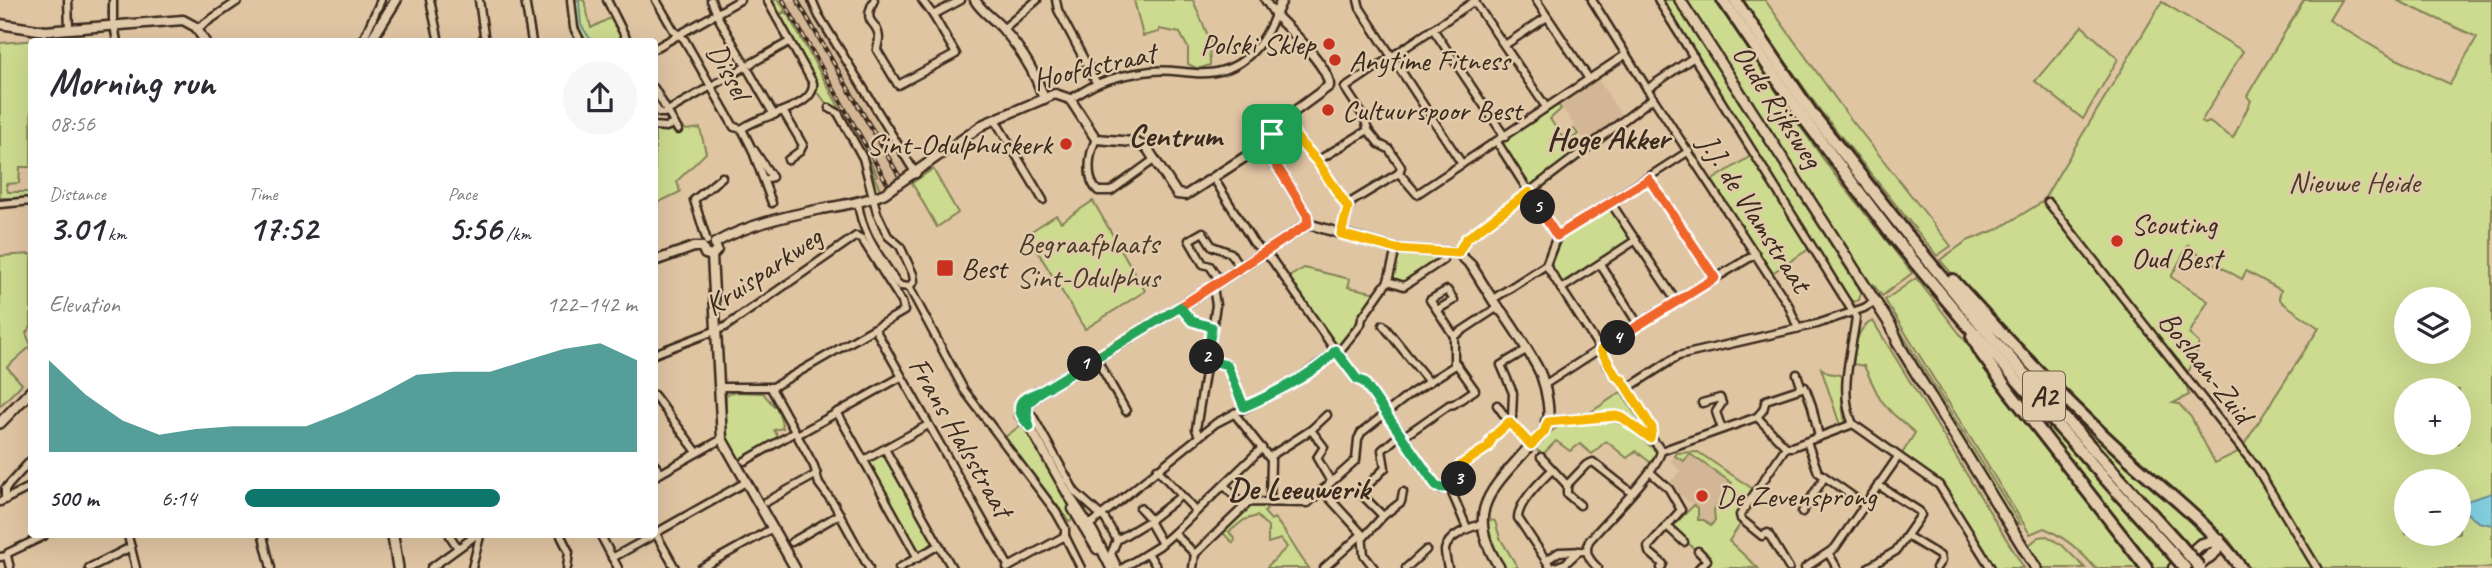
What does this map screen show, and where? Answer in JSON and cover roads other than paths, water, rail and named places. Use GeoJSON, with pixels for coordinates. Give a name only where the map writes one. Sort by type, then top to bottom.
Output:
{"type":"FeatureCollection","features":[{"type":"Feature","properties":{"kind":"highway","name":"A2"},"geometry":{"type":"LineString","coordinates":[[1723,0],[1802,116],[1891,234],[1964,321],[2176,549],[2198,568]]}},
{"type":"Feature","properties":{"kind":"highway","name":"A2"},"geometry":{"type":"LineString","coordinates":[[1735,0],[1811,112],[1913,243],[2176,549],[2185,568]]}},
{"type":"Feature","properties":{"kind":"highway","name":"A2"},"geometry":{"type":"LineString","coordinates":[[1913,243],[1942,268],[2001,334],[2059,392],[2219,540],[2241,568]]}},
{"type":"Feature","properties":{"kind":"highway","name":"A2"},"geometry":{"type":"LineString","coordinates":[[1964,321],[1988,363],[2147,568]]}},
{"type":"Feature","properties":{"kind":"main road"},"geometry":{"type":"LineString","coordinates":[[372,38],[396,0]]}},
{"type":"Feature","properties":{"kind":"main road","name":"Oude Rijksweg"},"geometry":{"type":"LineString","coordinates":[[1680,0],[1872,301],[1891,326],[1899,344],[2036,568]]}},
{"type":"Feature","properties":{"kind":"main road"},"geometry":{"type":"LineString","coordinates":[[0,421],[28,392]]}},
{"type":"Feature","properties":{"kind":"main road"},"geometry":{"type":"LineString","coordinates":[[393,538],[398,568]]}},
{"type":"Feature","properties":{"kind":"main road"},"geometry":{"type":"LineString","coordinates":[[2174,568],[2200,545],[2219,540],[2216,551],[2198,568]]}},
{"type":"Feature","properties":{"kind":"main road","name":"Oude Rijksweg"},"geometry":{"type":"LineString","coordinates":[[2022,544],[2043,568]]}},
{"type":"Feature","properties":{"kind":"street"},"geometry":{"type":"LineString","coordinates":[[68,0],[69,29]]}},
{"type":"Feature","properties":{"kind":"street"},"geometry":{"type":"LineString","coordinates":[[113,0],[116,38]]}},
{"type":"Feature","properties":{"kind":"street"},"geometry":{"type":"LineString","coordinates":[[364,38],[381,0]]}},
{"type":"Feature","properties":{"kind":"street"},"geometry":{"type":"LineString","coordinates":[[430,0],[438,38]]}},
{"type":"Feature","properties":{"kind":"street"},"geometry":{"type":"LineString","coordinates":[[479,0],[484,38]]}},
{"type":"Feature","properties":{"kind":"street"},"geometry":{"type":"LineString","coordinates":[[525,0],[531,38]]}},
{"type":"Feature","properties":{"kind":"street"},"geometry":{"type":"LineString","coordinates":[[571,0],[574,28],[579,38]]}},
{"type":"Feature","properties":{"kind":"street"},"geometry":{"type":"LineString","coordinates":[[607,0],[626,38]]}},
{"type":"Feature","properties":{"kind":"street","name":"Dissel"},"geometry":{"type":"LineString","coordinates":[[656,0],[673,29],[684,39],[734,127],[741,129],[747,124],[774,115],[813,93],[813,83],[789,42]]}},
{"type":"Feature","properties":{"kind":"street"},"geometry":{"type":"LineString","coordinates":[[711,0],[774,115]]}},
{"type":"Feature","properties":{"kind":"street"},"geometry":{"type":"LineString","coordinates":[[658,47],[740,0]]}},
{"type":"Feature","properties":{"kind":"street"},"geometry":{"type":"LineString","coordinates":[[658,111],[667,111],[789,42],[766,0]]}},
{"type":"Feature","properties":{"kind":"street"},"geometry":{"type":"LineString","coordinates":[[874,0],[868,18],[879,38],[877,50],[898,85],[956,54],[922,0]]}},
{"type":"Feature","properties":{"kind":"street"},"geometry":{"type":"LineString","coordinates":[[933,15],[961,0]]}},
{"type":"Feature","properties":{"kind":"street"},"geometry":{"type":"LineString","coordinates":[[975,0],[1003,29],[1038,82],[1044,99]]}},
{"type":"Feature","properties":{"kind":"street"},"geometry":{"type":"LineString","coordinates":[[1003,29],[1037,0]]}},
{"type":"Feature","properties":{"kind":"street"},"geometry":{"type":"LineString","coordinates":[[1056,0],[1058,10],[1097,83]]}},
{"type":"Feature","properties":{"kind":"street"},"geometry":{"type":"LineString","coordinates":[[1265,0],[1325,72],[1329,86]]}},
{"type":"Feature","properties":{"kind":"street"},"geometry":{"type":"LineString","coordinates":[[1275,15],[1282,0]]}},
{"type":"Feature","properties":{"kind":"street"},"geometry":{"type":"LineString","coordinates":[[1358,0],[1360,8],[1391,58],[1462,164]]}},
{"type":"Feature","properties":{"kind":"street"},"geometry":{"type":"LineString","coordinates":[[1536,0],[1588,79]]}},
{"type":"Feature","properties":{"kind":"street","name":"J.J. de Vlamstraat"},"geometry":{"type":"LineString","coordinates":[[1592,0],[1789,306],[1798,329]]}},
{"type":"Feature","properties":{"kind":"street"},"geometry":{"type":"LineString","coordinates":[[1658,0],[1855,309],[1846,401],[1853,424],[1944,490],[1991,568]]}},
{"type":"Feature","properties":{"kind":"street"},"geometry":{"type":"LineString","coordinates":[[198,28],[238,1]]}},
{"type":"Feature","properties":{"kind":"street"},"geometry":{"type":"LineString","coordinates":[[1070,99],[1096,139],[1147,148],[1179,196],[1186,195],[1259,148],[1285,121],[1329,86],[1345,88],[1475,1],[1546,107]]}},
{"type":"Feature","properties":{"kind":"street"},"geometry":{"type":"LineString","coordinates":[[816,2],[819,16],[916,174]]}},
{"type":"Feature","properties":{"kind":"street","name":"Hoofdstraat"},"geometry":{"type":"LineString","coordinates":[[658,260],[778,220],[874,198],[916,174],[971,132],[1055,94],[1070,99],[1097,83],[1152,71],[1206,74],[1221,72],[1235,66],[1254,52],[1275,15]]}},
{"type":"Feature","properties":{"kind":"street"},"geometry":{"type":"LineString","coordinates":[[1505,45],[1547,17]]}},
{"type":"Feature","properties":{"kind":"street"},"geometry":{"type":"LineString","coordinates":[[0,23],[33,30],[183,20],[198,28],[203,38]]}},
{"type":"Feature","properties":{"kind":"street"},"geometry":{"type":"LineString","coordinates":[[1433,29],[1505,137]]}},
{"type":"Feature","properties":{"kind":"street"},"geometry":{"type":"LineString","coordinates":[[1399,173],[1417,194],[1625,55]]}},
{"type":"Feature","properties":{"kind":"street"},"geometry":{"type":"LineString","coordinates":[[1647,89],[1694,57]]}},
{"type":"Feature","properties":{"kind":"street"},"geometry":{"type":"LineString","coordinates":[[1341,234],[1351,202],[1399,173],[1401,167],[1389,149],[1379,144],[1368,130],[1364,117],[1345,88]]}},
{"type":"Feature","properties":{"kind":"street"},"geometry":{"type":"LineString","coordinates":[[658,95],[676,127],[658,126]]}},
{"type":"Feature","properties":{"kind":"street"},"geometry":{"type":"LineString","coordinates":[[1458,253],[1466,239],[1653,98]]}},
{"type":"Feature","properties":{"kind":"street"},"geometry":{"type":"LineString","coordinates":[[829,108],[838,113],[863,158],[877,213],[888,236],[898,244],[913,274],[914,281],[909,287]]}},
{"type":"Feature","properties":{"kind":"street"},"geometry":{"type":"LineString","coordinates":[[783,111],[803,145],[800,151],[788,160]]}},
{"type":"Feature","properties":{"kind":"street"},"geometry":{"type":"LineString","coordinates":[[995,120],[1044,200]]}},
{"type":"Feature","properties":{"kind":"street"},"geometry":{"type":"LineString","coordinates":[[1285,121],[1317,161],[1348,208]]}},
{"type":"Feature","properties":{"kind":"street"},"geometry":{"type":"LineString","coordinates":[[741,129],[752,149],[778,220]]}},
{"type":"Feature","properties":{"kind":"street"},"geometry":{"type":"LineString","coordinates":[[1317,161],[1368,130]]}},
{"type":"Feature","properties":{"kind":"street"},"geometry":{"type":"LineString","coordinates":[[1096,139],[1090,159],[1093,187],[1098,191],[1111,191],[1155,159]]}},
{"type":"Feature","properties":{"kind":"street"},"geometry":{"type":"LineString","coordinates":[[1497,142],[1557,236]]}},
{"type":"Feature","properties":{"kind":"street"},"geometry":{"type":"LineString","coordinates":[[1259,148],[1264,150],[1275,165],[1307,215],[1308,224]]}},
{"type":"Feature","properties":{"kind":"street"},"geometry":{"type":"LineString","coordinates":[[1454,336],[1546,265],[1557,236],[1689,151]]}},
{"type":"Feature","properties":{"kind":"street"},"geometry":{"type":"LineString","coordinates":[[712,256],[705,254],[708,244],[694,200],[722,177]]}},
{"type":"Feature","properties":{"kind":"street"},"geometry":{"type":"LineString","coordinates":[[1213,177],[1253,242],[1265,253],[1357,379],[1364,382],[1440,489],[1461,477],[1461,465],[1488,447],[1492,438],[1509,422],[1514,411],[1513,393],[1501,365],[1525,350]]}},
{"type":"Feature","properties":{"kind":"street"},"geometry":{"type":"LineString","coordinates":[[1649,179],[1715,278]]}},
{"type":"Feature","properties":{"kind":"street"},"geometry":{"type":"LineString","coordinates":[[0,204],[28,201]]}},
{"type":"Feature","properties":{"kind":"street"},"geometry":{"type":"LineString","coordinates":[[858,202],[866,234],[897,283],[909,287]]}},
{"type":"Feature","properties":{"kind":"street","name":"Boslaan-Zuid"},"geometry":{"type":"LineString","coordinates":[[2048,202],[2256,467],[2317,568]]}},
{"type":"Feature","properties":{"kind":"street"},"geometry":{"type":"LineString","coordinates":[[1611,203],[1676,301]]}},
{"type":"Feature","properties":{"kind":"street"},"geometry":{"type":"LineString","coordinates":[[1308,224],[1396,249],[1458,253],[1471,265],[1539,370],[1544,389],[1546,422],[1539,436],[1493,488],[1485,504],[1482,524],[1485,544],[1500,568]]}},
{"type":"Feature","properties":{"kind":"street"},"geometry":{"type":"LineString","coordinates":[[1111,568],[1098,551],[1030,427],[1020,415],[1021,402],[1213,287],[1308,224]]}},
{"type":"Feature","properties":{"kind":"street"},"geometry":{"type":"LineString","coordinates":[[1220,281],[1210,265],[1203,264],[1189,240],[1203,232],[1212,246],[1231,253],[1240,268]]}},
{"type":"Feature","properties":{"kind":"street","name":"Kruisparkweg"},"geometry":{"type":"LineString","coordinates":[[658,352],[725,327],[856,236],[862,239],[904,311],[874,329]]}},
{"type":"Feature","properties":{"kind":"street"},"geometry":{"type":"LineString","coordinates":[[1561,289],[1636,240]]}},
{"type":"Feature","properties":{"kind":"street"},"geometry":{"type":"LineString","coordinates":[[708,244],[717,250],[712,256],[722,439],[795,568]]}},
{"type":"Feature","properties":{"kind":"street"},"geometry":{"type":"LineString","coordinates":[[1087,527],[1199,436],[1244,407],[1288,386],[1337,351],[1388,281],[1396,249]]}},
{"type":"Feature","properties":{"kind":"street"},"geometry":{"type":"LineString","coordinates":[[1544,389],[1638,324],[1756,254]]}},
{"type":"Feature","properties":{"kind":"street"},"geometry":{"type":"LineString","coordinates":[[1388,281],[1404,286],[1443,260]]}},
{"type":"Feature","properties":{"kind":"street"},"geometry":{"type":"LineString","coordinates":[[1600,264],[1638,324]]}},
{"type":"Feature","properties":{"kind":"street"},"geometry":{"type":"LineString","coordinates":[[1546,265],[1615,375],[1628,388],[1652,428],[1650,438]]}},
{"type":"Feature","properties":{"kind":"street"},"geometry":{"type":"LineString","coordinates":[[909,287],[959,382],[1056,512],[1065,527],[1065,536],[1081,568]]}},
{"type":"Feature","properties":{"kind":"street"},"geometry":{"type":"LineString","coordinates":[[1199,436],[1196,429],[1216,305],[1213,287]]}},
{"type":"Feature","properties":{"kind":"street"},"geometry":{"type":"LineString","coordinates":[[1628,388],[1678,356],[1832,320],[1872,301]]}},
{"type":"Feature","properties":{"kind":"street"},"geometry":{"type":"LineString","coordinates":[[1180,307],[1192,321],[1212,327]]}},
{"type":"Feature","properties":{"kind":"street"},"geometry":{"type":"LineString","coordinates":[[1193,568],[1195,554],[1254,500],[1308,503],[1356,460],[1361,433],[1385,412],[1454,366],[1454,336],[1437,310]]}},
{"type":"Feature","properties":{"kind":"street"},"geometry":{"type":"LineString","coordinates":[[1383,325],[1429,382]]}},
{"type":"Feature","properties":{"kind":"street"},"geometry":{"type":"LineString","coordinates":[[720,387],[771,387],[874,329]]}},
{"type":"Feature","properties":{"kind":"street","name":"Frans Halsstraat"},"geometry":{"type":"LineString","coordinates":[[874,329],[1008,567]]}},
{"type":"Feature","properties":{"kind":"street"},"geometry":{"type":"LineString","coordinates":[[1096,358],[1126,411]]}},
{"type":"Feature","properties":{"kind":"street"},"geometry":{"type":"LineString","coordinates":[[1207,360],[1227,365],[1244,407]]}},
{"type":"Feature","properties":{"kind":"street"},"geometry":{"type":"LineString","coordinates":[[1383,516],[1362,493],[1385,468],[1381,450],[1475,390],[1455,362]]}},
{"type":"Feature","properties":{"kind":"street"},"geometry":{"type":"LineString","coordinates":[[1797,374],[1801,386],[1807,389],[1819,437]]}},
{"type":"Feature","properties":{"kind":"street"},"geometry":{"type":"LineString","coordinates":[[745,461],[901,377]]}},
{"type":"Feature","properties":{"kind":"street"},"geometry":{"type":"LineString","coordinates":[[1661,451],[1757,417],[1766,400],[1801,386]]}},
{"type":"Feature","properties":{"kind":"street"},"geometry":{"type":"LineString","coordinates":[[771,387],[817,474],[819,484],[840,514],[869,568]]}},
{"type":"Feature","properties":{"kind":"street"},"geometry":{"type":"LineString","coordinates":[[1702,403],[1720,398],[1721,403],[1716,412],[1721,429]]}},
{"type":"Feature","properties":{"kind":"street"},"geometry":{"type":"LineString","coordinates":[[658,399],[697,452]]}},
{"type":"Feature","properties":{"kind":"street"},"geometry":{"type":"LineString","coordinates":[[1496,405],[1531,445]]}},
{"type":"Feature","properties":{"kind":"street"},"geometry":{"type":"LineString","coordinates":[[837,412],[918,558]]}},
{"type":"Feature","properties":{"kind":"street"},"geometry":{"type":"LineString","coordinates":[[1234,413],[1269,457],[1272,469],[1270,501]]}},
{"type":"Feature","properties":{"kind":"street"},"geometry":{"type":"LineString","coordinates":[[1032,415],[1075,492],[1103,516],[1116,540]]}},
{"type":"Feature","properties":{"kind":"street"},"geometry":{"type":"LineString","coordinates":[[1269,457],[1311,430],[1327,415]]}},
{"type":"Feature","properties":{"kind":"street"},"geometry":{"type":"LineString","coordinates":[[1546,422],[1616,416],[1623,418],[1650,438],[1661,451]]}},
{"type":"Feature","properties":{"kind":"street"},"geometry":{"type":"LineString","coordinates":[[1757,417],[1786,447],[1853,424]]}},
{"type":"Feature","properties":{"kind":"street"},"geometry":{"type":"LineString","coordinates":[[864,460],[928,425]]}},
{"type":"Feature","properties":{"kind":"street"},"geometry":{"type":"LineString","coordinates":[[1311,430],[1324,447],[1317,458],[1331,482]]}},
{"type":"Feature","properties":{"kind":"street"},"geometry":{"type":"LineString","coordinates":[[658,475],[722,439]]}},
{"type":"Feature","properties":{"kind":"street"},"geometry":{"type":"LineString","coordinates":[[1807,442],[1818,472],[1865,505]]}},
{"type":"Feature","properties":{"kind":"street"},"geometry":{"type":"LineString","coordinates":[[1786,447],[1740,515],[1741,519],[1762,536],[1769,533],[1789,568]]}},
{"type":"Feature","properties":{"kind":"street"},"geometry":{"type":"LineString","coordinates":[[1177,499],[1150,521],[1116,540],[1111,554],[1120,568],[1148,553],[1174,533],[1262,448]]}},
{"type":"Feature","properties":{"kind":"street"},"geometry":{"type":"LineString","coordinates":[[885,449],[952,568]]}},
{"type":"Feature","properties":{"kind":"street"},"geometry":{"type":"LineString","coordinates":[[1551,471],[1532,490],[1520,508],[1518,518],[1552,568],[1566,563],[1583,551],[1650,472],[1661,451]]}},
{"type":"Feature","properties":{"kind":"street"},"geometry":{"type":"LineString","coordinates":[[1541,457],[1551,467],[1551,471],[1567,485]]}},
{"type":"Feature","properties":{"kind":"street"},"geometry":{"type":"LineString","coordinates":[[1805,568],[1829,554],[1898,457]]}},
{"type":"Feature","properties":{"kind":"street"},"geometry":{"type":"LineString","coordinates":[[1580,505],[1567,494],[1567,485],[1586,465],[1593,462],[1631,492]]}},
{"type":"Feature","properties":{"kind":"street"},"geometry":{"type":"LineString","coordinates":[[2,501],[5,489],[28,464]]}},
{"type":"Feature","properties":{"kind":"street"},"geometry":{"type":"LineString","coordinates":[[1157,469],[1196,511]]}},
{"type":"Feature","properties":{"kind":"street"},"geometry":{"type":"LineString","coordinates":[[1650,472],[1669,489],[1681,506],[1680,514],[1648,547],[1649,552],[1663,564],[1661,568]]}},
{"type":"Feature","properties":{"kind":"street"},"geometry":{"type":"LineString","coordinates":[[766,502],[817,474]]}},
{"type":"Feature","properties":{"kind":"street"},"geometry":{"type":"LineString","coordinates":[[1802,512],[1824,478]]}},
{"type":"Feature","properties":{"kind":"street"},"geometry":{"type":"LineString","coordinates":[[658,532],[746,482]]}},
{"type":"Feature","properties":{"kind":"street"},"geometry":{"type":"LineString","coordinates":[[1869,567],[1891,555],[1920,518],[1919,511],[1878,485]]}},
{"type":"Feature","properties":{"kind":"street"},"geometry":{"type":"LineString","coordinates":[[1224,486],[1244,507]]}},
{"type":"Feature","properties":{"kind":"street"},"geometry":{"type":"LineString","coordinates":[[1449,486],[1467,528]]}},
{"type":"Feature","properties":{"kind":"street"},"geometry":{"type":"LineString","coordinates":[[2,501],[28,488]]}},
{"type":"Feature","properties":{"kind":"street"},"geometry":{"type":"LineString","coordinates":[[1322,490],[1363,536],[1364,555],[1374,568]]}},
{"type":"Feature","properties":{"kind":"street"},"geometry":{"type":"LineString","coordinates":[[1324,568],[1332,565],[1401,502],[1403,492]]}},
{"type":"Feature","properties":{"kind":"street"},"geometry":{"type":"LineString","coordinates":[[1140,508],[1161,542]]}},
{"type":"Feature","properties":{"kind":"street"},"geometry":{"type":"LineString","coordinates":[[792,542],[840,514]]}},
{"type":"Feature","properties":{"kind":"street"},"geometry":{"type":"LineString","coordinates":[[1451,568],[1446,547],[1448,542],[1467,528],[1482,524]]}},
{"type":"Feature","properties":{"kind":"street"},"geometry":{"type":"LineString","coordinates":[[1667,526],[1684,542]]}},
{"type":"Feature","properties":{"kind":"street"},"geometry":{"type":"LineString","coordinates":[[702,568],[773,528]]}},
{"type":"Feature","properties":{"kind":"street"},"geometry":{"type":"LineString","coordinates":[[1174,533],[1195,554]]}},
{"type":"Feature","properties":{"kind":"street"},"geometry":{"type":"LineString","coordinates":[[1008,567],[1065,536]]}},
{"type":"Feature","properties":{"kind":"street"},"geometry":{"type":"LineString","coordinates":[[1907,536],[1940,556],[1941,561],[1936,568]]}},
{"type":"Feature","properties":{"kind":"street"},"geometry":{"type":"LineString","coordinates":[[10,568],[3,556],[40,538]]}},
{"type":"Feature","properties":{"kind":"street"},"geometry":{"type":"LineString","coordinates":[[129,538],[136,568]]}},
{"type":"Feature","properties":{"kind":"street"},"geometry":{"type":"LineString","coordinates":[[264,538],[271,568]]}},
{"type":"Feature","properties":{"kind":"street"},"geometry":{"type":"LineString","coordinates":[[451,538],[458,548]]}},
{"type":"Feature","properties":{"kind":"street"},"geometry":{"type":"LineString","coordinates":[[431,568],[472,538]]}},
{"type":"Feature","properties":{"kind":"street"},"geometry":{"type":"LineString","coordinates":[[472,568],[480,538]]}},
{"type":"Feature","properties":{"kind":"street"},"geometry":{"type":"LineString","coordinates":[[562,538],[569,552],[567,568]]}},
{"type":"Feature","properties":{"kind":"street"},"geometry":{"type":"LineString","coordinates":[[602,538],[618,568]]}},
{"type":"Feature","properties":{"kind":"street"},"geometry":{"type":"LineString","coordinates":[[612,558],[647,538]]}},
{"type":"Feature","properties":{"kind":"street"},"geometry":{"type":"LineString","coordinates":[[656,538],[675,568]]}},
{"type":"Feature","properties":{"kind":"street"},"geometry":{"type":"LineString","coordinates":[[899,568],[939,545]]}},
{"type":"Feature","properties":{"kind":"street"},"geometry":{"type":"LineString","coordinates":[[89,568],[131,547]]}},
{"type":"Feature","properties":{"kind":"street"},"geometry":{"type":"LineString","coordinates":[[1406,568],[1426,550]]}},
{"type":"Feature","properties":{"kind":"street"},"geometry":{"type":"LineString","coordinates":[[1547,560],[1559,552],[1583,551]]}},
{"type":"Feature","properties":{"kind":"street"},"geometry":{"type":"LineString","coordinates":[[1583,551],[1598,568]]}},
{"type":"Feature","properties":{"kind":"street"},"geometry":{"type":"LineString","coordinates":[[1698,551],[1707,560],[1699,568]]}},
{"type":"Feature","properties":{"kind":"street"},"geometry":{"type":"LineString","coordinates":[[1148,553],[1157,568]]}},
{"type":"Feature","properties":{"kind":"street"},"geometry":{"type":"LineString","coordinates":[[1829,554],[1837,568]]}},
{"type":"Feature","properties":{"kind":"water"},"geometry":{"type":"Polygon","coordinates":[[[2492,493],[2492,525],[2478,522],[2471,516],[2471,500],[2492,493]]]}},
{"type":"Feature","properties":{"kind":"waterway"},"geometry":{"type":"LineString","coordinates":[[108,15],[109,0]]}},
{"type":"Feature","properties":{"kind":"waterway"},"geometry":{"type":"LineString","coordinates":[[579,0],[581,25],[589,38]]}},
{"type":"Feature","properties":{"kind":"railway"},"geometry":{"type":"LineString","coordinates":[[783,0],[887,183]]}},
{"type":"Feature","properties":{"kind":"railway"},"geometry":{"type":"LineString","coordinates":[[797,0],[899,176]]}},
{"type":"Feature","properties":{"kind":"place","name":"Polski Sklep"},"geometry":{"type":"Point","coordinates":[1329,44]}},
{"type":"Feature","properties":{"kind":"place","name":"Anytime Fitness"},"geometry":{"type":"Point","coordinates":[1335,60]}},
{"type":"Feature","properties":{"kind":"place","name":"Cultuurspoor Best"},"geometry":{"type":"Point","coordinates":[1328,110]}},
{"type":"Feature","properties":{"kind":"place","name":"Sint-Odulphuskerk"},"geometry":{"type":"Point","coordinates":[1066,144]}},
{"type":"Feature","properties":{"kind":"place","name":"Scouting Oud Best"},"geometry":{"type":"Point","coordinates":[2117,241]}},
{"type":"Feature","properties":{"kind":"place","name":"Best"},"geometry":{"type":"Point","coordinates":[945,268]}},
{"type":"Feature","properties":{"kind":"place","name":"De Zevensprong"},"geometry":{"type":"Point","coordinates":[1702,496]}},
{"type":"Feature","properties":{"kind":"district","name":"Centrum"},"geometry":{"type":"Point","coordinates":[1175,135]}},
{"type":"Feature","properties":{"kind":"district","name":"Hoge Akker"},"geometry":{"type":"Point","coordinates":[1608,138]}},
{"type":"Feature","properties":{"kind":"district","name":"De Leeuwerik"},"geometry":{"type":"Point","coordinates":[1299,488]}},
{"type":"Feature","properties":{"kind":"park label","name":"Nieuwe Heide"},"geometry":{"type":"Point","coordinates":[2354,182]}},
{"type":"Feature","properties":{"kind":"park label","name":"Begraafplaats Sint-Odulphus"},"geometry":{"type":"Point","coordinates":[1088,260]}}]}
